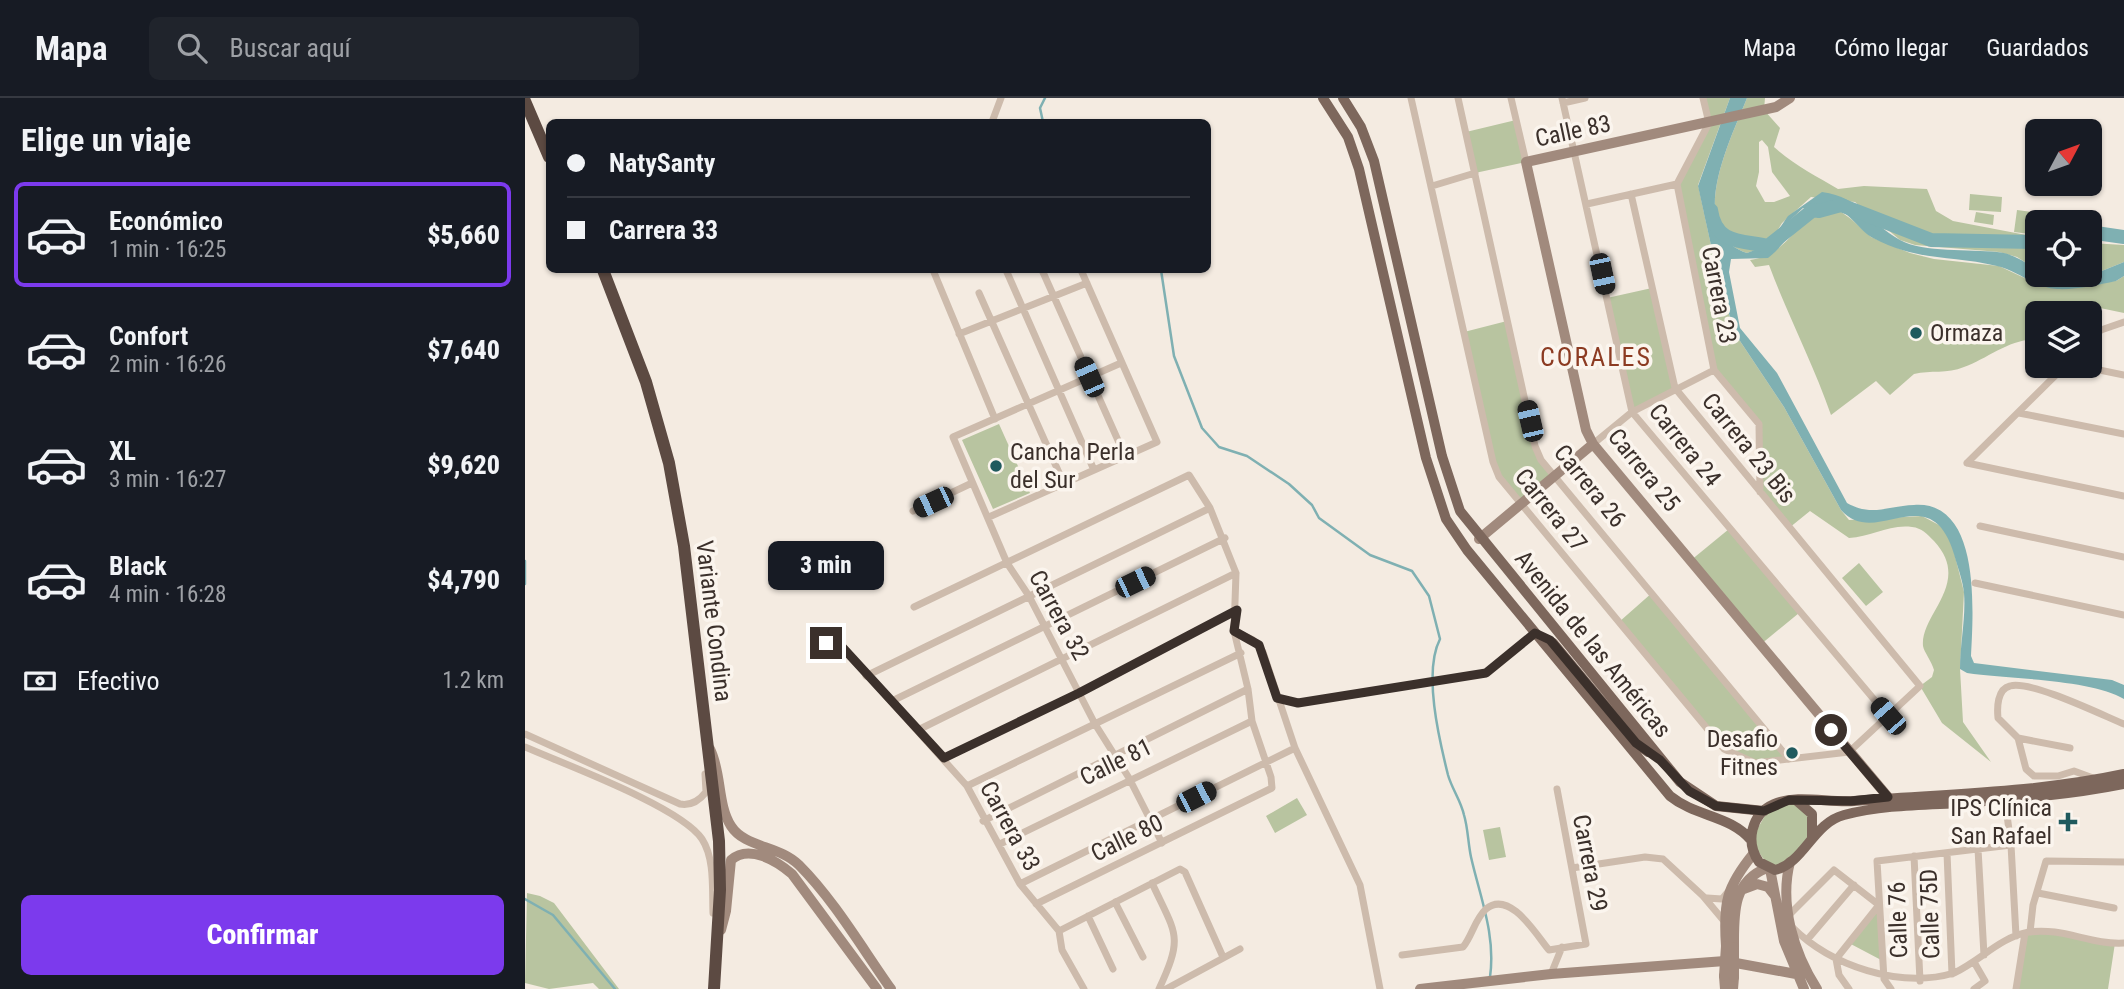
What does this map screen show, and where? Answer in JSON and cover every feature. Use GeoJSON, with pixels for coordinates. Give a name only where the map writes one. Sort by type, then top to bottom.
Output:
{"type":"FeatureCollection","features":[{"type":"Feature","properties":{"kind":"highway"},"geometry":{"type":"LineString","coordinates":[[525,101],[546,150]]}},
{"type":"Feature","properties":{"kind":"highway","name":"Variante Condina"},"geometry":{"type":"LineString","coordinates":[[604,273],[646,382],[669,463],[684,546],[719,841],[718,938],[714,989]]}},
{"type":"Feature","properties":{"kind":"main road","name":"Avenida de las Américas"},"geometry":{"type":"LineString","coordinates":[[1323,98],[1348,137],[1359,169],[1426,457],[1447,519],[1458,538],[1670,796],[1697,812],[1733,823],[1751,840]]}},
{"type":"Feature","properties":{"kind":"main road","name":"Avenida de las Américas"},"geometry":{"type":"LineString","coordinates":[[1343,98],[1365,136],[1374,161],[1449,483],[1460,512],[1479,539],[1660,760],[1689,791],[1702,800],[1735,810],[1764,811],[1776,803],[1794,800],[1851,801],[2097,780],[2124,774]]}},
{"type":"Feature","properties":{"kind":"main road"},"geometry":{"type":"LineString","coordinates":[[1535,633],[1550,640],[1636,743],[1660,760]]}},
{"type":"Feature","properties":{"kind":"main road"},"geometry":{"type":"LineString","coordinates":[[1764,811],[1753,827],[1751,840],[1754,853],[1769,869],[1790,862],[1812,836],[1831,820],[1853,813],[2005,800],[2124,783]]}},
{"type":"Feature","properties":{"kind":"main road"},"geometry":{"type":"LineString","coordinates":[[1794,800],[1812,814],[1812,836]]}},
{"type":"Feature","properties":{"kind":"street"},"geometry":{"type":"LineString","coordinates":[[993,119],[1001,98]]}},
{"type":"Feature","properties":{"kind":"street","name":"Carrera 27"},"geometry":{"type":"LineString","coordinates":[[1411,98],[1499,478],[1724,749],[1755,762],[1849,752]]}},
{"type":"Feature","properties":{"kind":"street","name":"Carrera 26"},"geometry":{"type":"LineString","coordinates":[[1458,98],[1535,446],[1541,460],[1789,759]]}},
{"type":"Feature","properties":{"kind":"street","name":"Carrera 25"},"geometry":{"type":"LineString","coordinates":[[1511,98],[1586,430],[1593,444],[1888,797]]}},
{"type":"Feature","properties":{"kind":"street"},"geometry":{"type":"LineString","coordinates":[[1563,100],[1584,98]]}},
{"type":"Feature","properties":{"kind":"street"},"geometry":{"type":"LineString","coordinates":[[1587,204],[1677,184],[1713,122],[1703,98]]}},
{"type":"Feature","properties":{"kind":"street","name":"Calle 83"},"geometry":{"type":"LineString","coordinates":[[1526,162],[1776,107],[1790,98]]}},
{"type":"Feature","properties":{"kind":"street","name":"Carrera 24"},"geometry":{"type":"LineString","coordinates":[[1563,100],[1632,412],[1888,716]]}},
{"type":"Feature","properties":{"kind":"street"},"geometry":{"type":"LineString","coordinates":[[1432,186],[1475,173]]}},
{"type":"Feature","properties":{"kind":"street","name":"Carrera 23"},"geometry":{"type":"LineString","coordinates":[[1677,184],[1714,370],[1759,424],[1761,493]]}},
{"type":"Feature","properties":{"kind":"street","name":"Carrera 23 Bis"},"geometry":{"type":"LineString","coordinates":[[1631,194],[1675,388],[1920,686],[1888,716]]}},
{"type":"Feature","properties":{"kind":"street"},"geometry":{"type":"LineString","coordinates":[[934,273],[995,419],[1121,363]]}},
{"type":"Feature","properties":{"kind":"street"},"geometry":{"type":"LineString","coordinates":[[1007,273],[1094,470]]}},
{"type":"Feature","properties":{"kind":"street"},"geometry":{"type":"LineString","coordinates":[[1043,273],[1125,456]]}},
{"type":"Feature","properties":{"kind":"street"},"geometry":{"type":"LineString","coordinates":[[989,517],[1157,442],[1082,273]]}},
{"type":"Feature","properties":{"kind":"street"},"geometry":{"type":"LineString","coordinates":[[959,334],[1087,283]]}},
{"type":"Feature","properties":{"kind":"street"},"geometry":{"type":"LineString","coordinates":[[979,293],[1064,484]]}},
{"type":"Feature","properties":{"kind":"street"},"geometry":{"type":"LineString","coordinates":[[2102,330],[2124,322]]}},
{"type":"Feature","properties":{"kind":"street"},"geometry":{"type":"LineString","coordinates":[[1479,539],[1632,412],[1714,370]]}},
{"type":"Feature","properties":{"kind":"street"},"geometry":{"type":"LineString","coordinates":[[2102,370],[2124,375]]}},
{"type":"Feature","properties":{"kind":"street"},"geometry":{"type":"LineString","coordinates":[[2053,378],[1967,463],[2124,496]]}},
{"type":"Feature","properties":{"kind":"street"},"geometry":{"type":"LineString","coordinates":[[2019,413],[2124,434]]}},
{"type":"Feature","properties":{"kind":"street","name":"Carrera 32"},"geometry":{"type":"LineString","coordinates":[[995,419],[953,437],[1007,563],[1046,626],[1095,724],[1129,778],[1162,843]]}},
{"type":"Feature","properties":{"kind":"street"},"geometry":{"type":"LineString","coordinates":[[914,607],[1189,475],[1192,476],[1224,538],[1236,573],[1237,610],[1234,631],[1241,653],[1252,721],[1266,762]]}},
{"type":"Feature","properties":{"kind":"street"},"geometry":{"type":"LineString","coordinates":[[913,511],[972,483]]}},
{"type":"Feature","properties":{"kind":"street"},"geometry":{"type":"LineString","coordinates":[[866,676],[1210,508]]}},
{"type":"Feature","properties":{"kind":"street"},"geometry":{"type":"LineString","coordinates":[[1980,526],[2124,556]]}},
{"type":"Feature","properties":{"kind":"street"},"geometry":{"type":"LineString","coordinates":[[892,701],[1224,538]]}},
{"type":"Feature","properties":{"kind":"street"},"geometry":{"type":"LineString","coordinates":[[918,730],[1236,573]]}},
{"type":"Feature","properties":{"kind":"street"},"geometry":{"type":"LineString","coordinates":[[1975,583],[2124,615]]}},
{"type":"Feature","properties":{"kind":"street"},"geometry":{"type":"LineString","coordinates":[[944,758],[1079,693],[1237,610]]}},
{"type":"Feature","properties":{"kind":"street"},"geometry":{"type":"LineString","coordinates":[[1234,631],[1259,645],[1295,748],[1360,885],[1380,989]]}},
{"type":"Feature","properties":{"kind":"street"},"geometry":{"type":"LineString","coordinates":[[1277,698],[1298,703],[1486,673],[1535,633]]}},
{"type":"Feature","properties":{"kind":"street","name":"Carrera 33"},"geometry":{"type":"LineString","coordinates":[[826,643],[834,638],[967,786],[983,821],[1000,844],[1020,884],[1059,931],[1062,950],[1084,989]]}},
{"type":"Feature","properties":{"kind":"street"},"geometry":{"type":"LineString","coordinates":[[967,786],[1241,653]]}},
{"type":"Feature","properties":{"kind":"street"},"geometry":{"type":"LineString","coordinates":[[2097,780],[2074,771],[2058,776],[2034,776],[2026,769],[2018,738],[1998,719],[1997,704],[2002,691],[2008,686],[2020,685],[2061,697],[2124,724]]}},
{"type":"Feature","properties":{"kind":"street"},"geometry":{"type":"LineString","coordinates":[[983,821],[1248,689]]}},
{"type":"Feature","properties":{"kind":"street"},"geometry":{"type":"LineString","coordinates":[[1283,715],[1298,703]]}},
{"type":"Feature","properties":{"kind":"street"},"geometry":{"type":"LineString","coordinates":[[1849,752],[1888,716]]}},
{"type":"Feature","properties":{"kind":"street","name":"Calle 81"},"geometry":{"type":"LineString","coordinates":[[1000,844],[1129,778],[1252,721]]}},
{"type":"Feature","properties":{"kind":"street"},"geometry":{"type":"LineString","coordinates":[[525,734],[686,805],[701,799],[706,792],[705,764],[708,745]]}},
{"type":"Feature","properties":{"kind":"street"},"geometry":{"type":"LineString","coordinates":[[2018,738],[2070,748]]}},
{"type":"Feature","properties":{"kind":"street"},"geometry":{"type":"LineString","coordinates":[[708,745],[717,764],[726,817],[732,828],[747,841],[778,850],[891,989]]}},
{"type":"Feature","properties":{"kind":"street"},"geometry":{"type":"LineString","coordinates":[[525,747],[661,809],[692,827],[708,851],[718,938]]}},
{"type":"Feature","properties":{"kind":"street"},"geometry":{"type":"LineString","coordinates":[[1020,884],[1295,748]]}},
{"type":"Feature","properties":{"kind":"street","name":"Calle 80"},"geometry":{"type":"LineString","coordinates":[[1036,904],[1272,788],[1266,762]]}},
{"type":"Feature","properties":{"kind":"street","name":"Carrera 29"},"geometry":{"type":"LineString","coordinates":[[1556,789],[1586,944],[1562,947]]}},
{"type":"Feature","properties":{"kind":"street"},"geometry":{"type":"LineString","coordinates":[[661,809],[666,798]]}},
{"type":"Feature","properties":{"kind":"street"},"geometry":{"type":"LineString","coordinates":[[2005,800],[2011,845],[2016,936]]}},
{"type":"Feature","properties":{"kind":"street"},"geometry":{"type":"LineString","coordinates":[[1891,989],[1884,979],[1877,861],[2011,845]]}},
{"type":"Feature","properties":{"kind":"street"},"geometry":{"type":"LineString","coordinates":[[1978,849],[1984,955]]}},
{"type":"Feature","properties":{"kind":"street"},"geometry":{"type":"LineString","coordinates":[[1703,896],[1714,900],[1722,899],[1754,853]]}},
{"type":"Feature","properties":{"kind":"street","name":"Calle 75D"},"geometry":{"type":"LineString","coordinates":[[1947,853],[1952,974]]}},
{"type":"Feature","properties":{"kind":"street"},"geometry":{"type":"LineString","coordinates":[[718,938],[726,911],[731,860],[738,854],[753,854],[774,860],[796,870],[877,989]]}},
{"type":"Feature","properties":{"kind":"street","name":"Calle 76"},"geometry":{"type":"LineString","coordinates":[[1914,856],[1920,981]]}},
{"type":"Feature","properties":{"kind":"street"},"geometry":{"type":"LineString","coordinates":[[1572,868],[1654,857],[1669,863],[1724,921]]}},
{"type":"Feature","properties":{"kind":"street"},"geometry":{"type":"LineString","coordinates":[[2016,989],[2033,905],[2046,861],[2124,862]]}},
{"type":"Feature","properties":{"kind":"street"},"geometry":{"type":"LineString","coordinates":[[1790,862],[1786,879],[1790,915],[1794,933],[1817,989]]}},
{"type":"Feature","properties":{"kind":"street"},"geometry":{"type":"LineString","coordinates":[[1059,931],[1180,869],[1185,872],[1223,957]]}},
{"type":"Feature","properties":{"kind":"street"},"geometry":{"type":"LineString","coordinates":[[1725,989],[1729,977],[1730,946],[1740,891],[1753,874],[1769,869],[1781,929],[1796,974],[1804,989]]}},
{"type":"Feature","properties":{"kind":"street"},"geometry":{"type":"LineString","coordinates":[[1790,915],[1834,870],[1879,905]]}},
{"type":"Feature","properties":{"kind":"street"},"geometry":{"type":"LineString","coordinates":[[1152,883],[1176,941],[1174,957],[1159,989]]}},
{"type":"Feature","properties":{"kind":"street"},"geometry":{"type":"LineString","coordinates":[[1740,891],[1757,884],[1768,887],[1776,897]]}},
{"type":"Feature","properties":{"kind":"street"},"geometry":{"type":"LineString","coordinates":[[1807,940],[1854,885]]}},
{"type":"Feature","properties":{"kind":"street"},"geometry":{"type":"LineString","coordinates":[[1727,893],[1724,921],[1730,946]]}},
{"type":"Feature","properties":{"kind":"street"},"geometry":{"type":"LineString","coordinates":[[2038,893],[2113,908]]}},
{"type":"Feature","properties":{"kind":"street"},"geometry":{"type":"LineString","coordinates":[[1115,902],[1143,957]]}},
{"type":"Feature","properties":{"kind":"street"},"geometry":{"type":"LineString","coordinates":[[1402,955],[1463,947],[1487,909],[1498,905],[1513,909],[1523,916],[1549,950],[1562,947]]}},
{"type":"Feature","properties":{"kind":"street"},"geometry":{"type":"LineString","coordinates":[[1849,989],[1839,975],[1836,959],[1879,905]]}},
{"type":"Feature","properties":{"kind":"street"},"geometry":{"type":"LineString","coordinates":[[1088,916],[1113,969]]}},
{"type":"Feature","properties":{"kind":"street"},"geometry":{"type":"LineString","coordinates":[[1794,933],[1836,959],[1884,979],[1920,981],[1952,974],[2016,936],[2028,932],[2056,931],[2103,943],[2124,943]]}},
{"type":"Feature","properties":{"kind":"street"},"geometry":{"type":"LineString","coordinates":[[1551,974],[1562,947]]}},
{"type":"Feature","properties":{"kind":"street"},"geometry":{"type":"LineString","coordinates":[[1166,989],[1240,949]]}},
{"type":"Feature","properties":{"kind":"street"},"geometry":{"type":"LineString","coordinates":[[1420,989],[1551,974],[1725,961],[1796,974]]}},
{"type":"Feature","properties":{"kind":"street"},"geometry":{"type":"LineString","coordinates":[[1974,962],[1985,985],[1974,989]]}},
{"type":"Feature","properties":{"kind":"street"},"geometry":{"type":"LineString","coordinates":[[1729,977],[1733,989]]}},
{"type":"Feature","properties":{"kind":"green space"},"geometry":{"type":"Polygon","coordinates":[[[1703,98],[1730,98],[1698,185],[1734,332],[1784,407],[1849,520],[1922,516],[1939,525],[1950,536],[1964,592],[1960,669],[1963,722],[1991,762],[1942,723],[1920,686],[1932,677],[1934,670],[1923,646],[1924,634],[1947,584],[1945,556],[1934,541],[1924,532],[1912,527],[1888,529],[1849,538],[1810,511],[1789,528],[1760,493],[1759,424],[1714,370],[1677,184],[1709,123],[1703,98]]]}},
{"type":"Feature","properties":{"kind":"green space"},"geometry":{"type":"Polygon","coordinates":[[[1747,98],[1765,98],[1764,110],[1780,128],[1774,147],[1797,165],[1838,189],[1864,186],[1927,189],[1936,211],[1953,221],[2025,235],[2025,262],[1999,252],[1915,245],[1900,240],[1855,202],[1811,197],[1782,223],[1768,246],[1747,253],[1728,242],[1718,226],[1715,206],[1717,183],[1731,137],[1747,98]],[[1762,140],[1759,142],[1756,186],[1765,202],[1774,202],[1790,196],[1772,172],[1768,147],[1762,140]]]}},
{"type":"Feature","properties":{"kind":"green space"},"geometry":{"type":"Polygon","coordinates":[[[1516,120],[1526,162],[1475,173],[1466,132],[1516,120]]]}},
{"type":"Feature","properties":{"kind":"green space"},"geometry":{"type":"Polygon","coordinates":[[[1970,194],[2002,197],[2001,212],[1969,210],[1970,194]]]}},
{"type":"Feature","properties":{"kind":"green space","name":"Ormaza"},"geometry":{"type":"Polygon","coordinates":[[[1828,208],[1837,209],[1871,237],[1910,253],[1934,259],[1999,266],[2025,278],[2025,287],[2102,287],[2102,282],[2116,281],[2124,276],[2124,313],[2102,308],[2102,301],[2025,301],[2025,341],[2009,345],[1958,369],[1914,374],[1890,395],[1876,381],[1831,415],[1769,265],[1755,267],[1750,260],[1773,252],[1816,214],[1828,208]]]}},
{"type":"Feature","properties":{"kind":"green space"},"geometry":{"type":"Polygon","coordinates":[[[2017,210],[2025,211],[2025,233],[2014,232],[2017,210]]]}},
{"type":"Feature","properties":{"kind":"green space"},"geometry":{"type":"Polygon","coordinates":[[[1976,212],[1994,215],[1993,225],[1974,222],[1976,212]]]}},
{"type":"Feature","properties":{"kind":"green space"},"geometry":{"type":"Polygon","coordinates":[[[2102,244],[2124,245],[2124,262],[2102,271],[2102,244]]]}},
{"type":"Feature","properties":{"kind":"green space"},"geometry":{"type":"Polygon","coordinates":[[[1652,288],[1675,388],[1632,412],[1607,298],[1652,288]]]}},
{"type":"Feature","properties":{"kind":"green space"},"geometry":{"type":"Polygon","coordinates":[[[1507,321],[1535,446],[1555,477],[1520,505],[1499,477],[1464,332],[1507,321]]]}},
{"type":"Feature","properties":{"kind":"green space","name":"Cancha Perla del Sur"},"geometry":{"type":"Polygon","coordinates":[[[999,424],[1030,493],[993,509],[962,440],[999,424]]]}},
{"type":"Feature","properties":{"kind":"green space"},"geometry":{"type":"Polygon","coordinates":[[[1729,529],[1799,613],[1760,645],[1690,561],[1729,529]]]}},
{"type":"Feature","properties":{"kind":"green space"},"geometry":{"type":"Polygon","coordinates":[[[1859,563],[1883,592],[1866,606],[1842,578],[1859,563]]]}},
{"type":"Feature","properties":{"kind":"green space"},"geometry":{"type":"Polygon","coordinates":[[[1653,592],[1789,759],[1755,763],[1724,749],[1619,622],[1653,592]]]}},
{"type":"Feature","properties":{"kind":"green space"},"geometry":{"type":"Polygon","coordinates":[[[1297,798],[1307,815],[1275,833],[1266,816],[1297,798]]]}},
{"type":"Feature","properties":{"kind":"green space"},"geometry":{"type":"Polygon","coordinates":[[[1801,803],[1814,829],[1790,862],[1770,869],[1751,840],[1770,807],[1801,803]]]}},
{"type":"Feature","properties":{"kind":"green space"},"geometry":{"type":"Polygon","coordinates":[[[1500,827],[1506,857],[1489,860],[1483,830],[1500,827]]]}},
{"type":"Feature","properties":{"kind":"green space"},"geometry":{"type":"Polygon","coordinates":[[[527,893],[554,903],[619,989],[599,989],[593,983],[549,989],[525,983],[527,893]]]}},
{"type":"Feature","properties":{"kind":"green space"},"geometry":{"type":"Polygon","coordinates":[[[1879,905],[1883,961],[1847,942],[1879,905]]]}},
{"type":"Feature","properties":{"kind":"green space"},"geometry":{"type":"Polygon","coordinates":[[[2042,931],[2115,943],[2108,989],[2016,989],[2025,933],[2042,931]]]}},
{"type":"Feature","properties":{"kind":"sand"},"geometry":{"type":"Polygon","coordinates":[[[1808,208],[1812,212],[1785,231],[1795,214],[1808,208]]]}},
{"type":"Feature","properties":{"kind":"water"},"geometry":{"type":"Polygon","coordinates":[[[1730,98],[1747,98],[1731,137],[1717,183],[1715,206],[1718,226],[1728,242],[1747,253],[1768,245],[1788,216],[1822,192],[1836,195],[1856,205],[1889,233],[1910,244],[1934,249],[2003,253],[2025,262],[2025,278],[1997,266],[1905,251],[1873,238],[1842,211],[1830,208],[1812,214],[1768,258],[1731,259],[1729,272],[1740,328],[1777,373],[1847,503],[1872,510],[1914,505],[1936,508],[1952,521],[1962,540],[1969,563],[1973,614],[1971,656],[1974,663],[2112,680],[2124,685],[2124,699],[2092,687],[1967,673],[1960,669],[1964,593],[1946,535],[1933,521],[1919,516],[1871,523],[1855,520],[1841,510],[1784,407],[1734,332],[1698,186],[1730,98]],[[1803,208],[1788,222],[1785,230],[1812,212],[1803,208]]]}},
{"type":"Feature","properties":{"kind":"water"},"geometry":{"type":"Polygon","coordinates":[[[2124,262],[2124,276],[2102,284],[2102,271],[2124,262]]]}},
{"type":"Feature","properties":{"kind":"water"},"geometry":{"type":"Polygon","coordinates":[[[2046,287],[2084,287],[2064,289],[2046,287]]]}},
{"type":"Feature","properties":{"kind":"waterway"},"geometry":{"type":"LineString","coordinates":[[1042,119],[1040,108],[1045,98]]}},
{"type":"Feature","properties":{"kind":"waterway"},"geometry":{"type":"LineString","coordinates":[[1711,210],[1718,230],[1724,235],[1768,246],[1813,210],[1841,205],[1931,240],[2025,242]]}},
{"type":"Feature","properties":{"kind":"waterway"},"geometry":{"type":"LineString","coordinates":[[2102,234],[2124,237]]}},
{"type":"Feature","properties":{"kind":"waterway"},"geometry":{"type":"LineString","coordinates":[[1161,273],[1174,356],[1202,428],[1219,447],[1247,456],[1289,484],[1312,505],[1319,518],[1370,555],[1412,571],[1429,596],[1440,639],[1433,669],[1437,725],[1448,775],[1465,820],[1486,916],[1491,946],[1490,977]]}},
{"type":"Feature","properties":{"kind":"waterway"},"geometry":{"type":"LineString","coordinates":[[525,561],[525,584]]}},
{"type":"Feature","properties":{"kind":"waterway"},"geometry":{"type":"LineString","coordinates":[[525,899],[553,915],[615,989]]}},
{"type":"Feature","properties":{"kind":"place","name":"Ormaza"},"geometry":{"type":"Point","coordinates":[1916,333]}},
{"type":"Feature","properties":{"kind":"place","name":"Cancha Perla del Sur"},"geometry":{"type":"Point","coordinates":[996,466]}},
{"type":"Feature","properties":{"kind":"place","name":"Desafio Fitnes"},"geometry":{"type":"Point","coordinates":[1792,753]}},
{"type":"Feature","properties":{"kind":"place","name":"IPS Clínica San Rafael"},"geometry":{"type":"Point","coordinates":[2068,822]}},
{"type":"Feature","properties":{"kind":"district","name":"CORALES"},"geometry":{"type":"Point","coordinates":[1596,357]}},
{"type":"Feature","properties":{"kind":"route"},"geometry":{"type":"LineString","coordinates":[[826,643],[834,638],[944,758],[1079,693],[1237,610],[1234,631],[1259,645],[1268,664],[1277,698],[1298,703],[1486,673],[1535,633],[1550,640],[1636,743],[1660,760],[1689,791],[1716,806],[1735,810],[1764,811],[1776,803],[1789,800],[1836,802],[1888,797],[1831,730]]}}]}
